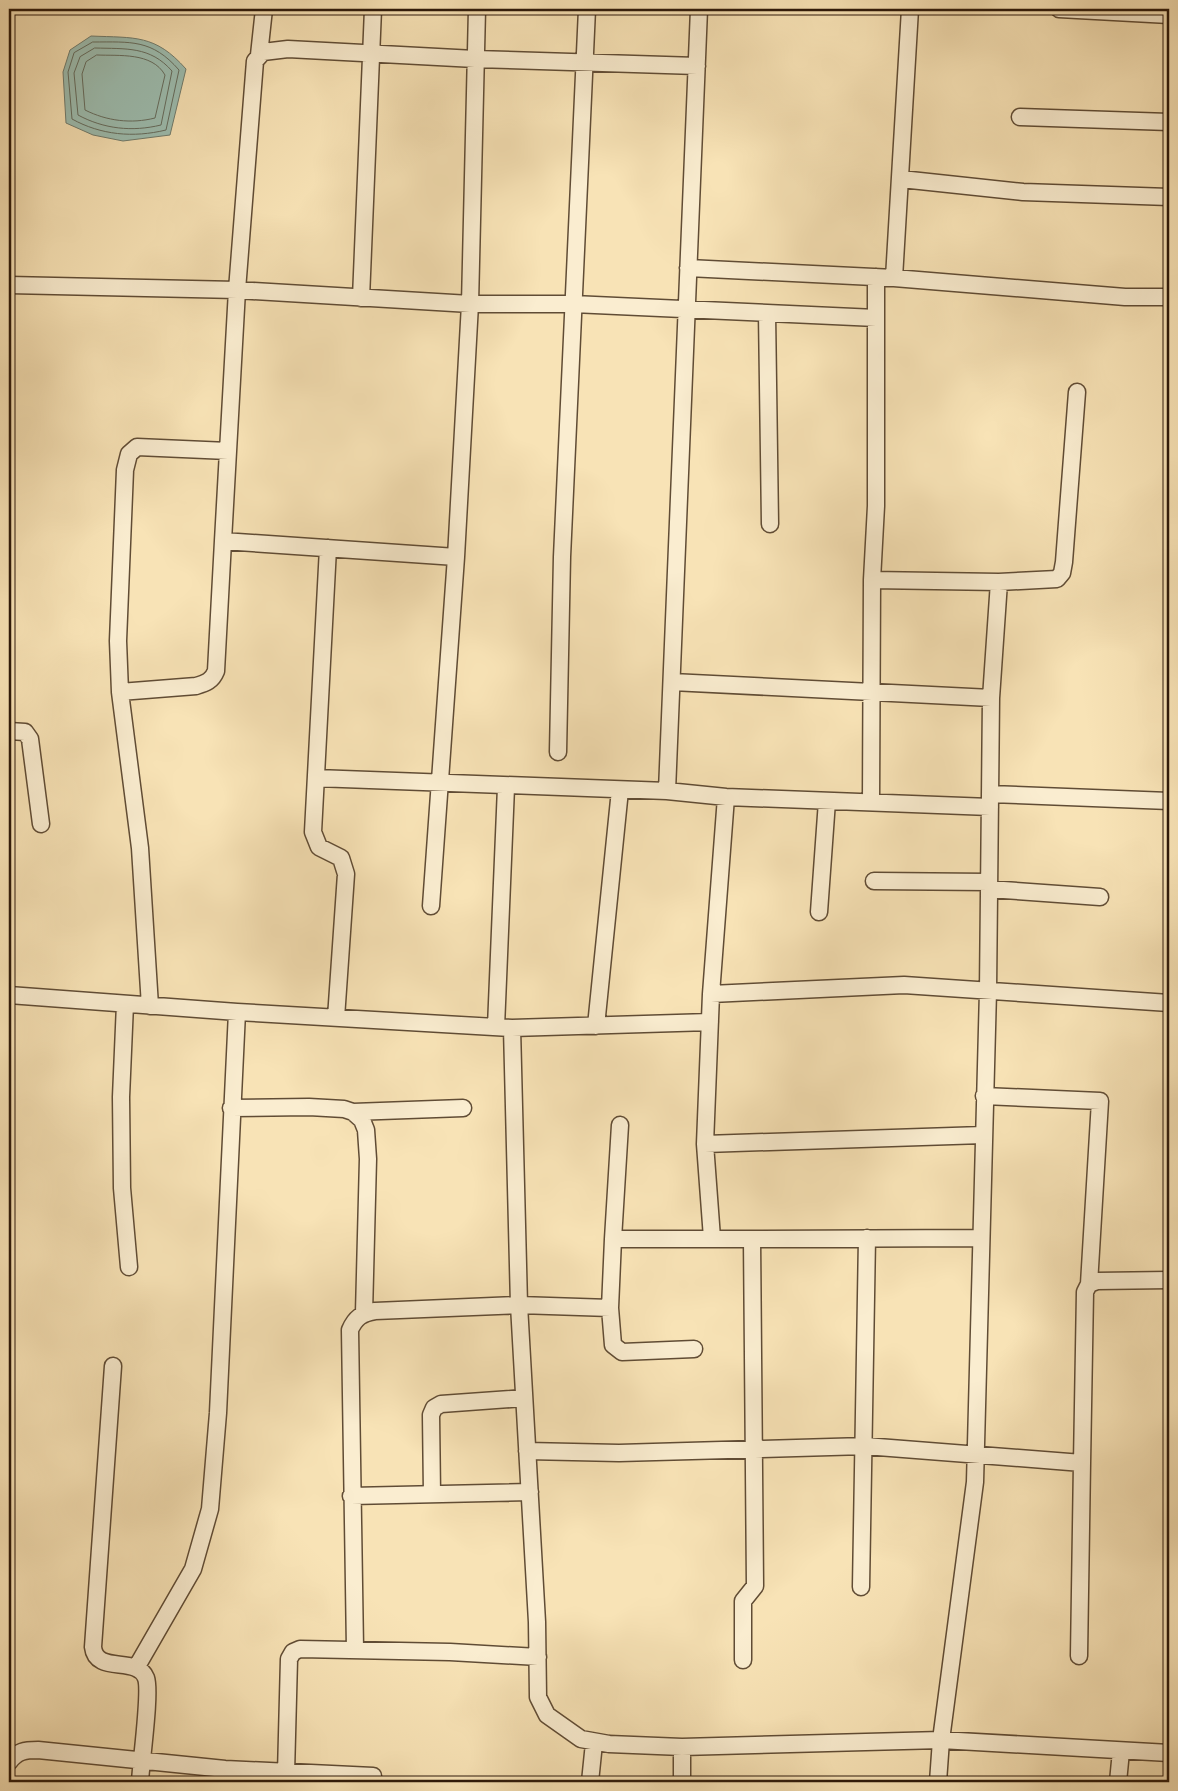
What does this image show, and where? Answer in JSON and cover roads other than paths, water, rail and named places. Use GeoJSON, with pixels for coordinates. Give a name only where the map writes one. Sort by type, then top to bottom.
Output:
{"type":"FeatureCollection","features":[{"type":"Feature","properties":{"kind":"street"},"geometry":{"type":"LineString","coordinates":[[120,692],[196,686],[207,683],[214,678],[216,671],[237,290],[253,72],[259,55],[264,9]]}},
{"type":"Feature","properties":{"kind":"street"},"geometry":{"type":"LineString","coordinates":[[361,298],[373,9]]}},
{"type":"Feature","properties":{"kind":"street"},"geometry":{"type":"LineString","coordinates":[[431,906],[456,557],[470,304],[477,9]]}},
{"type":"Feature","properties":{"kind":"street"},"geometry":{"type":"LineString","coordinates":[[558,752],[562,649],[562,557],[588,9]]}},
{"type":"Feature","properties":{"kind":"street"},"geometry":{"type":"LineString","coordinates":[[667,791],[699,9]]}},
{"type":"Feature","properties":{"kind":"street"},"geometry":{"type":"LineString","coordinates":[[894,278],[910,9]]}},
{"type":"Feature","properties":{"kind":"street"},"geometry":{"type":"LineString","coordinates":[[1059,9],[1169,16]]}},
{"type":"Feature","properties":{"kind":"street"},"geometry":{"type":"LineString","coordinates":[[259,55],[269,50],[288,49],[475,59],[697,66]]}},
{"type":"Feature","properties":{"kind":"street"},"geometry":{"type":"LineString","coordinates":[[1020,116],[1169,122]]}},
{"type":"Feature","properties":{"kind":"street"},"geometry":{"type":"LineString","coordinates":[[901,179],[1022,192],[1169,197]]}},
{"type":"Feature","properties":{"kind":"street"},"geometry":{"type":"LineString","coordinates":[[688,268],[894,278],[1125,297],[1169,298]]}},
{"type":"Feature","properties":{"kind":"street"},"geometry":{"type":"LineString","coordinates":[[871,802],[872,580],[876,506],[876,277]]}},
{"type":"Feature","properties":{"kind":"street"},"geometry":{"type":"LineString","coordinates":[[9,286],[237,290],[470,304],[573,304],[876,318]]}},
{"type":"Feature","properties":{"kind":"street"},"geometry":{"type":"LineString","coordinates":[[767,314],[770,524]]}},
{"type":"Feature","properties":{"kind":"street"},"geometry":{"type":"LineString","coordinates":[[872,580],[999,582],[1057,579],[1062,573],[1077,392]]}},
{"type":"Feature","properties":{"kind":"street"},"geometry":{"type":"LineString","coordinates":[[150,1006],[140,848],[120,692],[118,641],[125,470],[129,454],[133,449],[144,447],[228,451]]}},
{"type":"Feature","properties":{"kind":"street"},"geometry":{"type":"LineString","coordinates":[[223,541],[456,557]]}},
{"type":"Feature","properties":{"kind":"street"},"geometry":{"type":"LineString","coordinates":[[328,548],[313,832],[319,847],[341,858],[346,874],[336,1018]]}},
{"type":"Feature","properties":{"kind":"street"},"geometry":{"type":"LineString","coordinates":[[938,1782],[941,1740],[973,1499],[976,1453],[980,1238],[988,991],[991,698],[999,582]]}},
{"type":"Feature","properties":{"kind":"street"},"geometry":{"type":"LineString","coordinates":[[672,682],[991,698]]}},
{"type":"Feature","properties":{"kind":"street"},"geometry":{"type":"LineString","coordinates":[[9,731],[25,732],[30,739],[41,824]]}},
{"type":"Feature","properties":{"kind":"street"},"geometry":{"type":"LineString","coordinates":[[316,778],[506,787],[667,791],[726,797],[826,801],[1169,800]]}},
{"type":"Feature","properties":{"kind":"street"},"geometry":{"type":"LineString","coordinates":[[506,787],[504,1028],[530,1492],[538,1657],[538,1697],[547,1715],[581,1739],[594,1742],[682,1747],[941,1740],[1169,1753]]}},
{"type":"Feature","properties":{"kind":"street"},"geometry":{"type":"LineString","coordinates":[[596,1026],[620,790]]}},
{"type":"Feature","properties":{"kind":"street"},"geometry":{"type":"LineString","coordinates":[[712,1238],[705,1144],[711,994],[726,797]]}},
{"type":"Feature","properties":{"kind":"street"},"geometry":{"type":"LineString","coordinates":[[819,912],[826,801]]}},
{"type":"Feature","properties":{"kind":"street"},"geometry":{"type":"LineString","coordinates":[[874,881],[989,886],[1100,897]]}},
{"type":"Feature","properties":{"kind":"street"},"geometry":{"type":"LineString","coordinates":[[711,994],[904,984],[1169,1003]]}},
{"type":"Feature","properties":{"kind":"street"},"geometry":{"type":"LineString","coordinates":[[9,995],[236,1012],[504,1028],[710,1022]]}},
{"type":"Feature","properties":{"kind":"street"},"geometry":{"type":"LineString","coordinates":[[126,1004],[121,1162],[129,1267]]}},
{"type":"Feature","properties":{"kind":"street"},"geometry":{"type":"LineString","coordinates":[[136,1668],[193,1569],[210,1509],[218,1413],[236,1012]]}},
{"type":"Feature","properties":{"kind":"street"},"geometry":{"type":"LineString","coordinates":[[984,1096],[1100,1101],[1089,1284],[1085,1292],[1079,1656]]}},
{"type":"Feature","properties":{"kind":"street"},"geometry":{"type":"LineString","coordinates":[[231,1108],[309,1107],[353,1112],[463,1108]]}},
{"type":"Feature","properties":{"kind":"street"},"geometry":{"type":"LineString","coordinates":[[353,1112],[362,1120],[366,1130],[368,1159],[364,1313]]}},
{"type":"Feature","properties":{"kind":"street"},"geometry":{"type":"LineString","coordinates":[[620,1126],[610,1308],[613,1345],[622,1352],[694,1349]]}},
{"type":"Feature","properties":{"kind":"street"},"geometry":{"type":"LineString","coordinates":[[705,1144],[983,1134]]}},
{"type":"Feature","properties":{"kind":"street"},"geometry":{"type":"LineString","coordinates":[[861,1587],[865,1446],[867,1238]]}},
{"type":"Feature","properties":{"kind":"street"},"geometry":{"type":"LineString","coordinates":[[613,1239],[980,1238]]}},
{"type":"Feature","properties":{"kind":"street"},"geometry":{"type":"LineString","coordinates":[[743,1660],[743,1601],[755,1586],[752,1239]]}},
{"type":"Feature","properties":{"kind":"street"},"geometry":{"type":"LineString","coordinates":[[1089,1284],[1097,1281],[1169,1280]]}},
{"type":"Feature","properties":{"kind":"street"},"geometry":{"type":"LineString","coordinates":[[356,1649],[351,1496],[350,1330],[354,1322],[364,1313],[520,1305],[610,1308]]}},
{"type":"Feature","properties":{"kind":"street"},"geometry":{"type":"LineString","coordinates":[[113,1366],[93,1648],[94,1654],[99,1659],[142,1671],[147,1686],[140,1782]]}},
{"type":"Feature","properties":{"kind":"street"},"geometry":{"type":"LineString","coordinates":[[432,1494],[431,1415],[434,1408],[441,1404],[524,1398]]}},
{"type":"Feature","properties":{"kind":"street"},"geometry":{"type":"LineString","coordinates":[[527,1451],[619,1453],[865,1446],[976,1453],[1082,1463]]}},
{"type":"Feature","properties":{"kind":"street"},"geometry":{"type":"LineString","coordinates":[[351,1496],[530,1492]]}},
{"type":"Feature","properties":{"kind":"street"},"geometry":{"type":"LineString","coordinates":[[286,1772],[289,1659],[293,1652],[309,1647],[538,1657]]}},
{"type":"Feature","properties":{"kind":"street"},"geometry":{"type":"LineString","coordinates":[[590,1782],[594,1742]]}},
{"type":"Feature","properties":{"kind":"street"},"geometry":{"type":"LineString","coordinates":[[682,1747],[682,1782]]}},
{"type":"Feature","properties":{"kind":"street"},"geometry":{"type":"LineString","coordinates":[[9,1762],[13,1756],[23,1750],[38,1750],[286,1772],[373,1776]]}},
{"type":"Feature","properties":{"kind":"street"},"geometry":{"type":"LineString","coordinates":[[1118,1782],[1121,1751]]}},
{"type":"Feature","properties":{"kind":"water"},"geometry":{"type":"Polygon","coordinates":[[[91,36],[143,40],[164,49],[186,69],[170,135],[123,141],[93,135],[66,123],[63,72],[70,50],[91,36]]]}}]}
